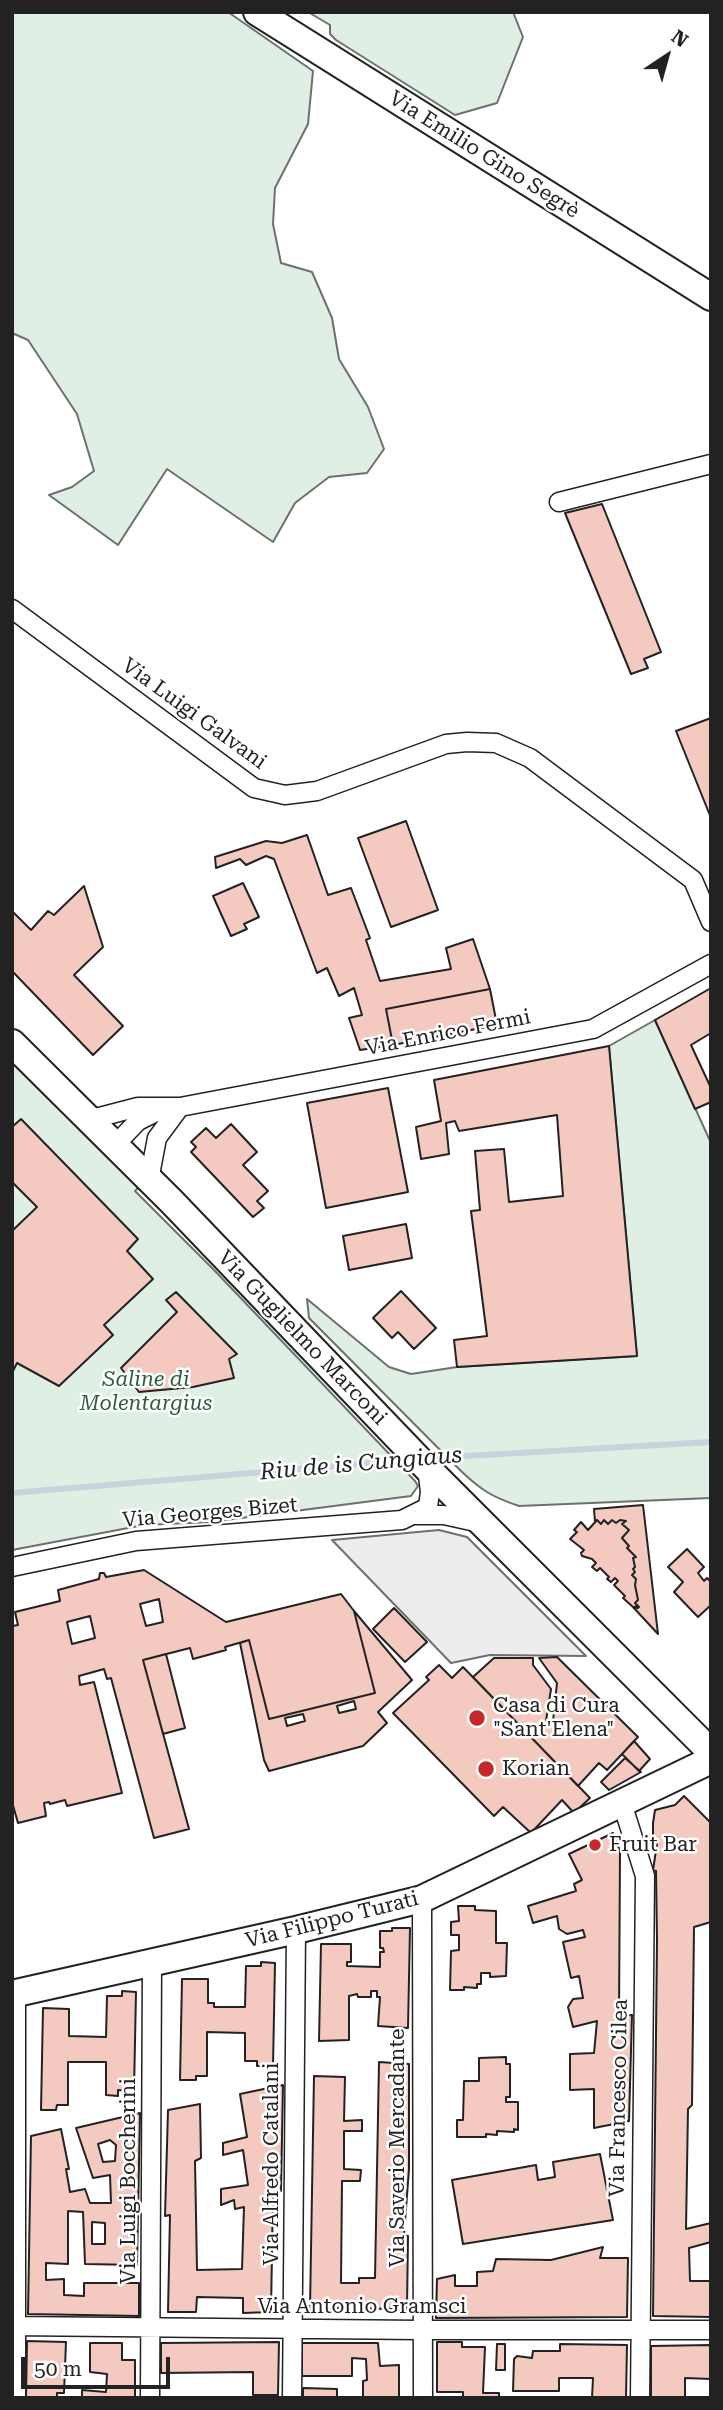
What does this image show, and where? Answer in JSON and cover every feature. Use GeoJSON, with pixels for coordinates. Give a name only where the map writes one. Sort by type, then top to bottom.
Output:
{"type":"FeatureCollection","features":[{"type":"Feature","properties":{"kind":"street","name":"Via Emilio Gino Segrè"},"geometry":{"type":"LineString","coordinates":[[257,12],[711,297]]}},
{"type":"Feature","properties":{"kind":"street"},"geometry":{"type":"LineString","coordinates":[[559,502],[711,464]]}},
{"type":"Feature","properties":{"kind":"street","name":"Via Luigi Galvani"},"geometry":{"type":"LineString","coordinates":[[12,609],[254,788],[285,795],[317,791],[446,744],[496,743],[530,758],[693,880],[711,922]]}},
{"type":"Feature","properties":{"kind":"street","name":"Via Enrico Fermi"},"geometry":{"type":"LineString","coordinates":[[88,1120],[138,1107],[173,1107],[593,1029],[711,964]]}},
{"type":"Feature","properties":{"kind":"street","name":"Via Guglielmo Marconi"},"geometry":{"type":"LineString","coordinates":[[12,1044],[306,1343],[428,1480],[475,1517],[711,1752]]}},
{"type":"Feature","properties":{"kind":"street"},"geometry":{"type":"LineString","coordinates":[[114,1146],[138,1121],[173,1107]]}},
{"type":"Feature","properties":{"kind":"street"},"geometry":{"type":"LineString","coordinates":[[149,1181],[157,1138],[173,1107]]}},
{"type":"Feature","properties":{"kind":"street"},"geometry":{"type":"LineString","coordinates":[[414,1515],[428,1507],[428,1480]]}},
{"type":"Feature","properties":{"kind":"street","name":"Via Georges Bizet"},"geometry":{"type":"LineString","coordinates":[[12,1567],[136,1541],[402,1520],[414,1515],[475,1517]]}},
{"type":"Feature","properties":{"kind":"street","name":"Via Filippo Turati"},"geometry":{"type":"LineString","coordinates":[[14,1993],[152,1964],[422,1899],[711,1760]]}},
{"type":"Feature","properties":{"kind":"street","name":"Via Francesco Cilea"},"geometry":{"type":"LineString","coordinates":[[622,1803],[645,1876],[640,2398]]}},
{"type":"Feature","properties":{"kind":"street","name":"Via Saverio Mercadante"},"geometry":{"type":"LineString","coordinates":[[422,1899],[423,2398]]}},
{"type":"Feature","properties":{"kind":"street","name":"Via Alfredo Catalani"},"geometry":{"type":"LineString","coordinates":[[292,2398],[296,1930]]}},
{"type":"Feature","properties":{"kind":"street","name":"Via Luigi Boccherini"},"geometry":{"type":"LineString","coordinates":[[150,2398],[152,1964]]}},
{"type":"Feature","properties":{"kind":"street"},"geometry":{"type":"LineString","coordinates":[[14,1993],[16,2398]]}},
{"type":"Feature","properties":{"kind":"street","name":"Via Antonio Gramsci"},"geometry":{"type":"LineString","coordinates":[[15,2325],[711,2330]]}},
{"type":"Feature","properties":{"kind":"green space"},"geometry":{"type":"Polygon","coordinates":[[[12,12],[228,12],[313,71],[308,124],[275,188],[273,224],[281,263],[312,272],[332,318],[339,359],[368,407],[384,449],[367,473],[329,477],[295,503],[273,542],[167,469],[118,545],[49,495],[72,487],[94,471],[77,414],[28,340],[12,333],[12,12]]]}},
{"type":"Feature","properties":{"kind":"green space"},"geometry":{"type":"Polygon","coordinates":[[[308,12],[513,12],[523,37],[497,103],[455,115],[336,40],[330,34],[330,25],[308,12]]]}},
{"type":"Feature","properties":{"kind":"green space"},"geometry":{"type":"Polygon","coordinates":[[[655,1020],[711,1143],[711,1498],[519,1506],[487,1492],[461,1471],[309,1318],[307,1299],[389,1367],[411,1374],[457,1367],[637,1356],[609,1046],[655,1020]]]}},
{"type":"Feature","properties":{"kind":"green space","name":"Saline di Molentargius"},"geometry":{"type":"Polygon","coordinates":[[[12,1058],[140,1186],[135,1191],[415,1481],[418,1486],[411,1496],[210,1522],[144,1525],[12,1550],[12,1058]]]}},
{"type":"Feature","properties":{"kind":"shaded area"},"geometry":{"type":"Polygon","coordinates":[[[439,1530],[467,1537],[586,1656],[490,1655],[451,1663],[332,1540],[439,1530]]]}},
{"type":"Feature","properties":{"kind":"building"},"geometry":{"type":"Polygon","coordinates":[[[602,504],[661,652],[644,659],[648,668],[631,674],[565,513],[602,504]]]}},
{"type":"Feature","properties":{"kind":"building"},"geometry":{"type":"Polygon","coordinates":[[[711,718],[711,818],[676,731],[711,718]]]}},
{"type":"Feature","properties":{"kind":"building"},"geometry":{"type":"Polygon","coordinates":[[[406,821],[438,910],[391,927],[358,838],[406,821]]]}},
{"type":"Feature","properties":{"kind":"building"},"geometry":{"type":"Polygon","coordinates":[[[307,835],[328,895],[351,888],[370,938],[366,940],[380,981],[451,969],[446,948],[473,939],[490,989],[386,1009],[393,1045],[360,1050],[349,1018],[362,1015],[354,988],[339,996],[327,968],[317,973],[274,859],[266,856],[246,865],[240,859],[216,868],[215,857],[266,841],[282,843],[307,835]]]}},
{"type":"Feature","properties":{"kind":"building"},"geometry":{"type":"Polygon","coordinates":[[[243,883],[259,917],[244,924],[247,929],[231,936],[213,896],[243,883]]]}},
{"type":"Feature","properties":{"kind":"building"},"geometry":{"type":"Polygon","coordinates":[[[84,886],[103,947],[74,975],[123,1026],[93,1055],[12,971],[12,911],[31,930],[48,911],[54,915],[84,886]]]}},
{"type":"Feature","properties":{"kind":"building"},"geometry":{"type":"Polygon","coordinates":[[[711,988],[711,1033],[691,1045],[711,1088],[711,1102],[695,1109],[655,1020],[711,988]]]}},
{"type":"Feature","properties":{"kind":"building"},"geometry":{"type":"Polygon","coordinates":[[[490,989],[497,1025],[393,1045],[386,1009],[490,989]]]}},
{"type":"Feature","properties":{"kind":"building"},"geometry":{"type":"Polygon","coordinates":[[[609,1046],[637,1356],[457,1367],[454,1340],[487,1336],[471,1211],[480,1210],[475,1151],[504,1149],[509,1202],[563,1196],[557,1115],[459,1131],[455,1121],[446,1123],[449,1154],[421,1159],[416,1127],[441,1121],[434,1080],[609,1046]]]}},
{"type":"Feature","properties":{"kind":"building"},"geometry":{"type":"Polygon","coordinates":[[[388,1088],[408,1192],[326,1208],[307,1103],[388,1088]]]}},
{"type":"Feature","properties":{"kind":"building"},"geometry":{"type":"Polygon","coordinates":[[[21,1119],[138,1239],[127,1251],[153,1279],[104,1325],[113,1335],[59,1386],[17,1363],[12,1373],[12,1231],[37,1207],[12,1182],[12,1127],[21,1119]]]}},
{"type":"Feature","properties":{"kind":"building"},"geometry":{"type":"Polygon","coordinates":[[[231,1124],[257,1152],[243,1165],[268,1191],[257,1201],[264,1208],[253,1217],[191,1152],[196,1147],[191,1142],[206,1128],[216,1138],[231,1124]]]}},
{"type":"Feature","properties":{"kind":"building"},"geometry":{"type":"Polygon","coordinates":[[[406,1224],[412,1258],[349,1270],[343,1236],[406,1224]]]}},
{"type":"Feature","properties":{"kind":"building"},"geometry":{"type":"Polygon","coordinates":[[[401,1291],[436,1328],[414,1349],[398,1332],[392,1338],[373,1318],[401,1291]]]}},
{"type":"Feature","properties":{"kind":"building"},"geometry":{"type":"Polygon","coordinates":[[[176,1292],[237,1354],[229,1359],[234,1378],[193,1387],[139,1392],[121,1368],[177,1312],[166,1300],[176,1292]]]}},
{"type":"Feature","properties":{"kind":"building"},"geometry":{"type":"Polygon","coordinates":[[[643,1505],[658,1634],[633,1607],[639,1607],[635,1603],[638,1600],[636,1579],[632,1575],[635,1572],[633,1558],[636,1557],[622,1538],[629,1530],[622,1524],[626,1521],[620,1520],[616,1523],[612,1520],[608,1524],[604,1520],[601,1524],[597,1520],[595,1522],[594,1509],[643,1505]]]}},
{"type":"Feature","properties":{"kind":"building"},"geometry":{"type":"Polygon","coordinates":[[[597,1520],[601,1524],[604,1520],[608,1524],[612,1520],[616,1523],[620,1520],[626,1521],[622,1524],[629,1530],[622,1538],[636,1557],[633,1558],[635,1572],[632,1575],[636,1579],[638,1600],[635,1603],[638,1608],[623,1598],[625,1596],[614,1585],[618,1581],[615,1578],[611,1582],[600,1568],[597,1571],[592,1567],[596,1563],[582,1556],[584,1550],[570,1539],[581,1522],[588,1530],[597,1520]]]}},
{"type":"Feature","properties":{"kind":"building"},"geometry":{"type":"Polygon","coordinates":[[[687,1549],[704,1567],[698,1573],[704,1581],[707,1578],[711,1582],[711,1605],[698,1617],[674,1592],[683,1582],[668,1567],[687,1549]]]}},
{"type":"Feature","properties":{"kind":"building"},"geometry":{"type":"Polygon","coordinates":[[[144,1570],[226,1622],[341,1594],[354,1611],[375,1693],[269,1719],[249,1640],[193,1659],[190,1648],[143,1660],[189,1829],[154,1838],[111,1678],[107,1679],[104,1669],[79,1676],[80,1685],[94,1682],[122,1793],[67,1806],[65,1800],[44,1803],[46,1816],[18,1823],[12,1802],[12,1626],[18,1625],[15,1612],[60,1601],[58,1590],[99,1579],[100,1573],[104,1573],[106,1577],[144,1570]],[[159,1599],[140,1604],[146,1626],[163,1622],[159,1599]],[[90,1616],[67,1622],[72,1644],[95,1638],[90,1616]]]}},
{"type":"Feature","properties":{"kind":"building"},"geometry":{"type":"Polygon","coordinates":[[[394,1608],[427,1642],[405,1662],[373,1629],[394,1608]]]}},
{"type":"Feature","properties":{"kind":"building"},"geometry":{"type":"Polygon","coordinates":[[[354,1611],[412,1680],[378,1712],[387,1723],[363,1746],[269,1771],[264,1760],[240,1643],[249,1640],[269,1719],[375,1693],[354,1611]],[[354,1701],[337,1706],[339,1713],[356,1709],[354,1701]],[[303,1714],[285,1718],[287,1726],[305,1721],[303,1714]]]}},
{"type":"Feature","properties":{"kind":"building"},"geometry":{"type":"Polygon","coordinates":[[[166,1654],[185,1728],[163,1734],[143,1660],[166,1654]]]}},
{"type":"Feature","properties":{"kind":"building"},"geometry":{"type":"Polygon","coordinates":[[[557,1657],[638,1737],[607,1770],[599,1763],[578,1786],[473,1677],[494,1658],[533,1658],[533,1665],[551,1689],[546,1721],[553,1721],[557,1683],[539,1658],[557,1657]]]}},
{"type":"Feature","properties":{"kind":"building","name":"Korian"},"geometry":{"type":"Polygon","coordinates":[[[439,1665],[452,1678],[463,1667],[590,1798],[574,1813],[562,1800],[531,1833],[503,1807],[494,1816],[393,1713],[429,1680],[426,1677],[439,1665]]]}},
{"type":"Feature","properties":{"kind":"building"},"geometry":{"type":"Polygon","coordinates":[[[634,1741],[650,1759],[639,1771],[622,1754],[634,1741]]]}},
{"type":"Feature","properties":{"kind":"building"},"geometry":{"type":"Polygon","coordinates":[[[625,1758],[641,1772],[609,1790],[601,1782],[625,1758]]]}},
{"type":"Feature","properties":{"kind":"building"},"geometry":{"type":"Polygon","coordinates":[[[684,1796],[711,1823],[711,1922],[694,1927],[692,2105],[688,2109],[686,2229],[711,2223],[711,2242],[689,2248],[690,2281],[711,2281],[711,2317],[653,2316],[657,1940],[656,1871],[653,1870],[657,1844],[653,1845],[653,1823],[655,1810],[675,1805],[684,1796]]]}},
{"type":"Feature","properties":{"kind":"building"},"geometry":{"type":"Polygon","coordinates":[[[613,1833],[620,1851],[619,2016],[632,2015],[629,2121],[594,2128],[594,2089],[570,2090],[570,2054],[594,2053],[597,2021],[573,2027],[568,2007],[573,1999],[583,1998],[579,1976],[571,1978],[563,1942],[585,1937],[583,1930],[567,1934],[559,1929],[557,1916],[533,1923],[528,1906],[576,1891],[574,1884],[582,1880],[569,1854],[613,1833]]]}},
{"type":"Feature","properties":{"kind":"building"},"geometry":{"type":"Polygon","coordinates":[[[458,1906],[475,1906],[475,1910],[496,1911],[496,1943],[507,1943],[506,1976],[490,1977],[490,1973],[481,1973],[481,1984],[477,1984],[477,1988],[450,1990],[451,1951],[459,1950],[459,1935],[451,1935],[451,1922],[459,1921],[458,1906]]]}},
{"type":"Feature","properties":{"kind":"building"},"geometry":{"type":"Polygon","coordinates":[[[392,1928],[410,1928],[408,2028],[378,2026],[380,1997],[377,1997],[377,1991],[371,1991],[371,1997],[358,1997],[357,1994],[349,1996],[349,2040],[319,2041],[321,1944],[351,1944],[351,1962],[347,1962],[347,1966],[380,1967],[380,1952],[384,1952],[383,1948],[380,1948],[380,1931],[392,1931],[392,1928]]]}},
{"type":"Feature","properties":{"kind":"building"},"geometry":{"type":"Polygon","coordinates":[[[261,1962],[275,1963],[273,2066],[257,2066],[257,2061],[245,2061],[245,2033],[207,2032],[207,2076],[196,2076],[196,2080],[180,2080],[182,1979],[208,1979],[208,2003],[214,2003],[214,2007],[245,2007],[246,1966],[261,1966],[261,1962]]]}},
{"type":"Feature","properties":{"kind":"building"},"geometry":{"type":"Polygon","coordinates":[[[122,1991],[136,1992],[134,2091],[118,2090],[118,2096],[106,2095],[106,2062],[68,2062],[68,2105],[57,2105],[56,2110],[41,2110],[43,2008],[69,2009],[69,2036],[106,2037],[107,1996],[122,1996],[122,1991]]]}},
{"type":"Feature","properties":{"kind":"building"},"geometry":{"type":"Polygon","coordinates":[[[506,2057],[506,2064],[510,2064],[510,2097],[506,2097],[506,2102],[518,2102],[518,2130],[497,2131],[497,2135],[486,2134],[486,2137],[457,2137],[457,2120],[463,2120],[464,2081],[479,2081],[479,2058],[506,2057]]]}},
{"type":"Feature","properties":{"kind":"building"},"geometry":{"type":"Polygon","coordinates":[[[379,2062],[409,2064],[409,2169],[404,2235],[408,2236],[407,2309],[310,2308],[314,2076],[345,2077],[344,2121],[362,2120],[362,2131],[344,2131],[344,2169],[361,2170],[360,2181],[342,2181],[341,2283],[359,2283],[359,2278],[375,2278],[379,2062]]]}},
{"type":"Feature","properties":{"kind":"building"},"geometry":{"type":"Polygon","coordinates":[[[283,2085],[281,2191],[273,2193],[271,2312],[243,2313],[243,2298],[197,2297],[196,2312],[168,2312],[170,2215],[165,2216],[168,2110],[200,2104],[201,2158],[195,2161],[197,2270],[242,2269],[244,2207],[235,2209],[234,2200],[221,2205],[221,2189],[248,2185],[243,2150],[223,2155],[223,2143],[247,2137],[240,2094],[283,2085]]]}},
{"type":"Feature","properties":{"kind":"building"},"geometry":{"type":"Polygon","coordinates":[[[140,2113],[137,2265],[85,2264],[83,2212],[68,2211],[68,2264],[46,2263],[46,2280],[64,2279],[64,2295],[84,2296],[84,2283],[139,2283],[139,2316],[28,2314],[31,2136],[61,2129],[69,2169],[66,2169],[70,2192],[85,2189],[90,2203],[111,2203],[110,2175],[93,2178],[76,2128],[140,2113]],[[110,2140],[98,2144],[103,2162],[115,2161],[116,2145],[110,2140]],[[92,2222],[92,2244],[105,2244],[105,2223],[92,2222]]]}},
{"type":"Feature","properties":{"kind":"building"},"geometry":{"type":"Polygon","coordinates":[[[600,2154],[613,2220],[463,2244],[452,2180],[536,2165],[538,2180],[555,2177],[553,2162],[600,2154]]]}},
{"type":"Feature","properties":{"kind":"building"},"geometry":{"type":"Polygon","coordinates":[[[603,2247],[600,2258],[628,2258],[627,2317],[436,2318],[437,2279],[455,2275],[455,2286],[477,2286],[477,2272],[493,2271],[496,2259],[551,2260],[603,2247]]]}},
{"type":"Feature","properties":{"kind":"building"},"geometry":{"type":"Polygon","coordinates":[[[27,2341],[66,2342],[64,2393],[57,2393],[57,2398],[26,2398],[27,2341]]]}},
{"type":"Feature","properties":{"kind":"building"},"geometry":{"type":"Polygon","coordinates":[[[279,2342],[278,2395],[253,2395],[253,2372],[161,2373],[161,2343],[279,2342]]]}},
{"type":"Feature","properties":{"kind":"building"},"geometry":{"type":"Polygon","coordinates":[[[437,2342],[462,2342],[462,2347],[485,2347],[483,2393],[499,2393],[499,2398],[463,2398],[463,2392],[437,2392],[437,2342]]]}},
{"type":"Feature","properties":{"kind":"building"},"geometry":{"type":"Polygon","coordinates":[[[90,2343],[122,2343],[122,2360],[135,2360],[135,2398],[82,2398],[82,2390],[106,2392],[107,2374],[90,2372],[90,2343]]]}},
{"type":"Feature","properties":{"kind":"building"},"geometry":{"type":"Polygon","coordinates":[[[302,2343],[378,2343],[380,2366],[399,2365],[399,2398],[363,2398],[363,2381],[367,2380],[366,2359],[352,2358],[352,2376],[302,2376],[302,2343]]]}},
{"type":"Feature","properties":{"kind":"building"},"geometry":{"type":"Polygon","coordinates":[[[497,2344],[505,2344],[505,2370],[496,2370],[497,2344]]]}},
{"type":"Feature","properties":{"kind":"building"},"geometry":{"type":"Polygon","coordinates":[[[560,2344],[627,2345],[626,2398],[592,2398],[593,2378],[559,2378],[559,2391],[513,2391],[514,2359],[517,2356],[532,2358],[533,2351],[560,2351],[560,2344]]]}},
{"type":"Feature","properties":{"kind":"building"},"geometry":{"type":"Polygon","coordinates":[[[711,2345],[711,2379],[685,2378],[685,2398],[651,2398],[651,2346],[711,2345]]]}},
{"type":"Feature","properties":{"kind":"building"},"geometry":{"type":"Polygon","coordinates":[[[303,2388],[337,2389],[337,2398],[303,2398],[303,2388]]]}},
{"type":"Feature","properties":{"kind":"waterway","name":"Riu de is Cungiaus"},"geometry":{"type":"LineString","coordinates":[[430,1458],[711,1442]]}},
{"type":"Feature","properties":{"kind":"waterway","name":"Riu de is Cungiaus"},"geometry":{"type":"LineString","coordinates":[[12,1493],[408,1460]]}},
{"type":"Feature","properties":{"kind":"place","name":"Casa di Cura \"Sant'Elena\""},"geometry":{"type":"Point","coordinates":[477,1718]}},
{"type":"Feature","properties":{"kind":"place","name":"Korian"},"geometry":{"type":"Point","coordinates":[486,1769]}},
{"type":"Feature","properties":{"kind":"place","name":"Fruit Bar"},"geometry":{"type":"Point","coordinates":[595,1845]}}]}
